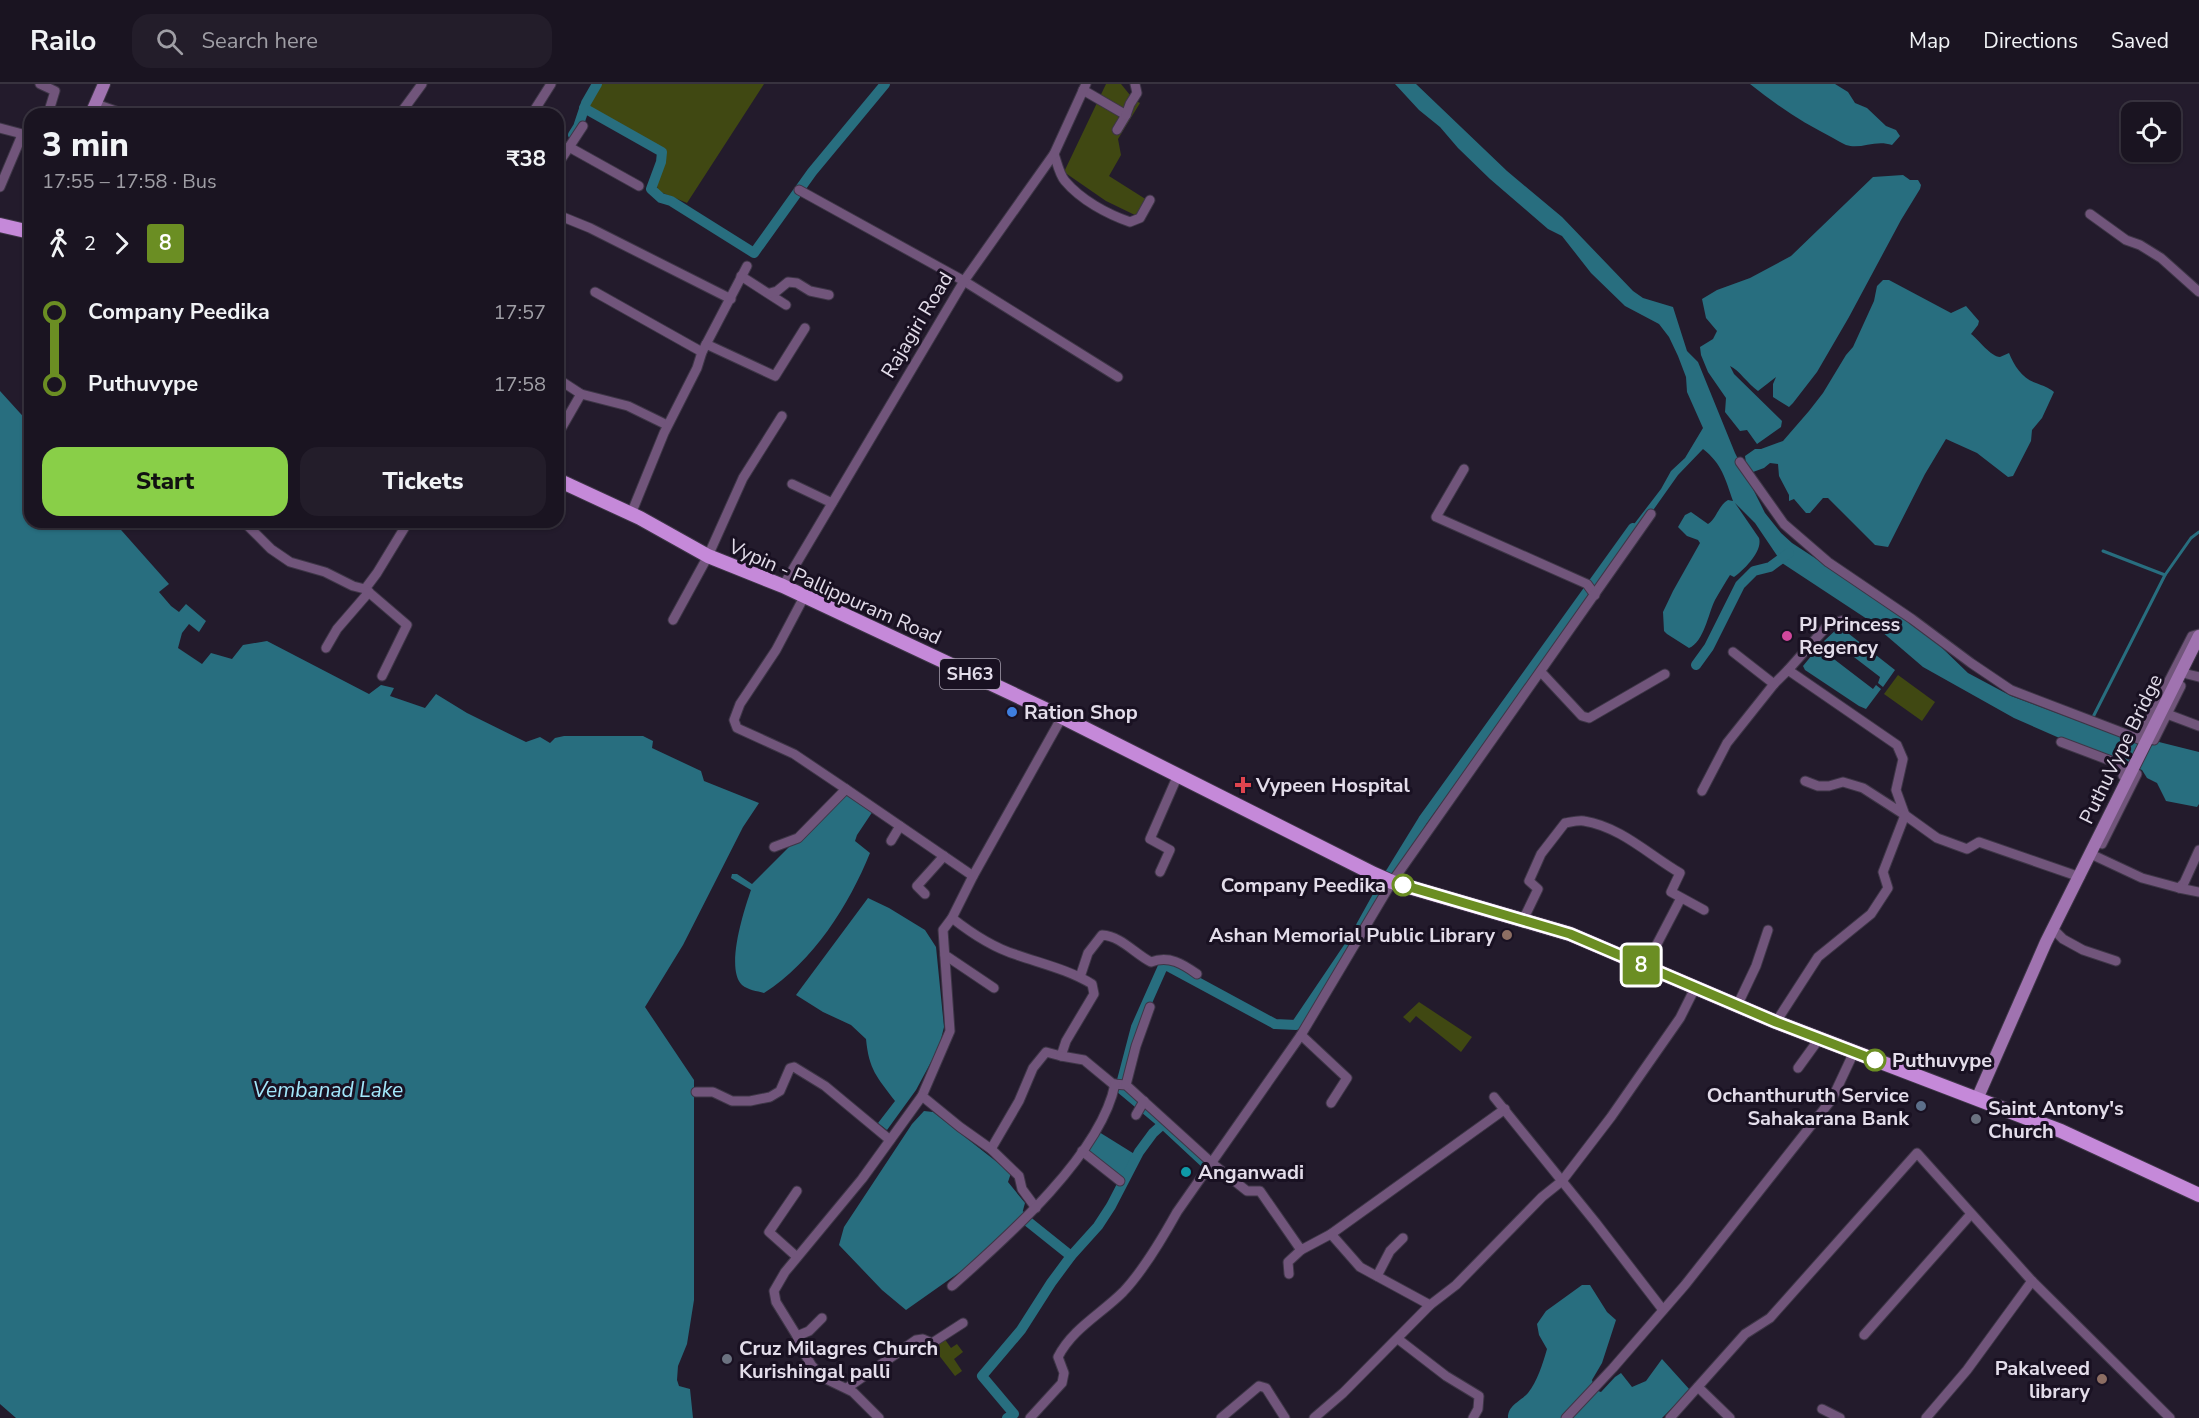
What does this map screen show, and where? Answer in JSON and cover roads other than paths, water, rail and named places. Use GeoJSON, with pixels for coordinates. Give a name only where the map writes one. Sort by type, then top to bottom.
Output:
{"type":"FeatureCollection","features":[{"type":"Feature","properties":{"kind":"main road"},"geometry":{"type":"LineString","coordinates":[[94,108],[104,84]]}},
{"type":"Feature","properties":{"kind":"main road"},"geometry":{"type":"LineString","coordinates":[[0,225],[24,231]]}},
{"type":"Feature","properties":{"kind":"main road","name":"Vypin - Pallippuram Road"},"geometry":{"type":"LineString","coordinates":[[564,483],[631,514],[708,556],[783,586],[1062,717],[1386,880]]}},
{"type":"Feature","properties":{"kind":"main road","name":"PuthuVype Bridge"},"geometry":{"type":"LineString","coordinates":[[1977,1100],[2053,928],[2198,641]]}},
{"type":"Feature","properties":{"kind":"main road","name":"SH63"},"geometry":{"type":"LineString","coordinates":[[1386,880],[1570,934],[1776,1022],[2061,1131],[2199,1195]]}},
{"type":"Feature","properties":{"kind":"street"},"geometry":{"type":"LineString","coordinates":[[40,84],[55,91],[50,108]]}},
{"type":"Feature","properties":{"kind":"street"},"geometry":{"type":"LineString","coordinates":[[404,108],[422,84]]}},
{"type":"Feature","properties":{"kind":"street"},"geometry":{"type":"LineString","coordinates":[[1117,130],[1137,93],[1135,84]]}},
{"type":"Feature","properties":{"kind":"street"},"geometry":{"type":"LineString","coordinates":[[535,108],[548,85]]}},
{"type":"Feature","properties":{"kind":"street"},"geometry":{"type":"LineString","coordinates":[[1084,87],[1126,115]]}},
{"type":"Feature","properties":{"kind":"street","name":"Rajagiri Road"},"geometry":{"type":"LineString","coordinates":[[783,586],[964,281],[1054,154],[1084,87]]}},
{"type":"Feature","properties":{"kind":"street"},"geometry":{"type":"LineString","coordinates":[[564,155],[584,126]]}},
{"type":"Feature","properties":{"kind":"street"},"geometry":{"type":"LineString","coordinates":[[0,128],[24,135]]}},
{"type":"Feature","properties":{"kind":"street"},"geometry":{"type":"LineString","coordinates":[[0,188],[24,140]]}},
{"type":"Feature","properties":{"kind":"street"},"geometry":{"type":"LineString","coordinates":[[569,147],[639,186]]}},
{"type":"Feature","properties":{"kind":"street"},"geometry":{"type":"LineString","coordinates":[[1054,154],[1063,180],[1080,195],[1110,215],[1130,222],[1140,218],[1150,200]]}},
{"type":"Feature","properties":{"kind":"street"},"geometry":{"type":"LineString","coordinates":[[799,190],[964,281],[1118,377]]}},
{"type":"Feature","properties":{"kind":"street"},"geometry":{"type":"LineString","coordinates":[[2090,214],[2126,240],[2140,245],[2161,258],[2199,292]]}},
{"type":"Feature","properties":{"kind":"street"},"geometry":{"type":"LineString","coordinates":[[564,217],[590,228],[731,299]]}},
{"type":"Feature","properties":{"kind":"street"},"geometry":{"type":"LineString","coordinates":[[631,514],[667,425],[747,266]]}},
{"type":"Feature","properties":{"kind":"street"},"geometry":{"type":"LineString","coordinates":[[741,276],[786,305]]}},
{"type":"Feature","properties":{"kind":"street"},"geometry":{"type":"LineString","coordinates":[[770,293],[774,293],[788,282],[797,283],[810,291],[829,296]]}},
{"type":"Feature","properties":{"kind":"street"},"geometry":{"type":"LineString","coordinates":[[595,292],[704,348],[775,376],[805,328]]}},
{"type":"Feature","properties":{"kind":"street"},"geometry":{"type":"LineString","coordinates":[[564,383],[581,394],[628,405],[667,425]]}},
{"type":"Feature","properties":{"kind":"street"},"geometry":{"type":"LineString","coordinates":[[564,424],[581,394]]}},
{"type":"Feature","properties":{"kind":"street"},"geometry":{"type":"LineString","coordinates":[[673,620],[708,556],[743,478],[782,416]]}},
{"type":"Feature","properties":{"kind":"street"},"geometry":{"type":"LineString","coordinates":[[1740,462],[1784,524],[1828,562],[1912,618],[2011,690],[2139,739],[2192,636],[2198,641],[2187,674],[2154,740]]}},
{"type":"Feature","properties":{"kind":"street"},"geometry":{"type":"LineString","coordinates":[[1464,469],[1436,517],[1587,584],[1595,595]]}},
{"type":"Feature","properties":{"kind":"street"},"geometry":{"type":"LineString","coordinates":[[792,484],[832,503]]}},
{"type":"Feature","properties":{"kind":"street"},"geometry":{"type":"LineString","coordinates":[[1030,1418],[1062,1383],[1064,1372],[1058,1356],[1065,1343],[1123,1292],[1160,1243],[1177,1212],[1213,1164],[1301,1035],[1386,880],[1541,672],[1651,514]]}},
{"type":"Feature","properties":{"kind":"street"},"geometry":{"type":"LineString","coordinates":[[250,528],[271,549],[290,562],[325,572],[367,591],[407,625],[382,676]]}},
{"type":"Feature","properties":{"kind":"street"},"geometry":{"type":"LineString","coordinates":[[326,648],[337,628],[367,591],[404,528]]}},
{"type":"Feature","properties":{"kind":"street"},"geometry":{"type":"LineString","coordinates":[[804,597],[776,650],[740,704],[734,720],[737,728],[794,754],[973,876]]}},
{"type":"Feature","properties":{"kind":"street"},"geometry":{"type":"LineString","coordinates":[[1702,791],[1726,743],[1774,684],[1828,625],[1844,620]]}},
{"type":"Feature","properties":{"kind":"street"},"geometry":{"type":"LineString","coordinates":[[1733,652],[1774,684]]}},
{"type":"Feature","properties":{"kind":"street"},"geometry":{"type":"LineString","coordinates":[[1776,1022],[1818,957],[1871,914],[1888,888],[1883,872],[1905,815],[1896,790],[1903,759],[1897,745],[1788,670]]}},
{"type":"Feature","properties":{"kind":"street"},"geometry":{"type":"LineString","coordinates":[[1541,672],[1582,716],[1589,718],[1665,674]]}},
{"type":"Feature","properties":{"kind":"street"},"geometry":{"type":"LineString","coordinates":[[2187,674],[2199,677]]}},
{"type":"Feature","properties":{"kind":"street"},"geometry":{"type":"LineString","coordinates":[[2167,714],[2199,726]]}},
{"type":"Feature","properties":{"kind":"street"},"geometry":{"type":"LineString","coordinates":[[879,1418],[847,1388],[824,1378],[812,1366],[776,1302],[774,1291],[785,1272],[847,1198],[922,1096],[950,1031],[943,930],[952,918],[1062,717]]}},
{"type":"Feature","properties":{"kind":"street"},"geometry":{"type":"LineString","coordinates":[[2061,742],[2127,767],[2076,869],[2081,874]]}},
{"type":"Feature","properties":{"kind":"street"},"geometry":{"type":"LineString","coordinates":[[1805,780],[1818,786],[1843,782],[1863,788],[1937,837],[1967,849],[1979,842],[2081,874],[2087,873],[2137,774]]}},
{"type":"Feature","properties":{"kind":"street"},"geometry":{"type":"LineString","coordinates":[[1160,872],[1170,850],[1150,839],[1178,775]]}},
{"type":"Feature","properties":{"kind":"street"},"geometry":{"type":"LineString","coordinates":[[774,847],[798,838],[846,789]]}},
{"type":"Feature","properties":{"kind":"street"},"geometry":{"type":"LineString","coordinates":[[1523,920],[1538,889],[1529,881],[1541,854],[1566,823],[1582,820],[1630,839],[1650,855],[1680,873],[1671,892],[1704,910]]}},
{"type":"Feature","properties":{"kind":"street"},"geometry":{"type":"LineString","coordinates":[[891,841],[900,826]]}},
{"type":"Feature","properties":{"kind":"street"},"geometry":{"type":"LineString","coordinates":[[2179,888],[2184,883],[2199,850]]}},
{"type":"Feature","properties":{"kind":"street"},"geometry":{"type":"LineString","coordinates":[[925,894],[917,886],[944,856]]}},
{"type":"Feature","properties":{"kind":"street"},"geometry":{"type":"LineString","coordinates":[[2095,856],[2142,878],[2199,892]]}},
{"type":"Feature","properties":{"kind":"street"},"geometry":{"type":"LineString","coordinates":[[1645,967],[1682,898]]}},
{"type":"Feature","properties":{"kind":"street"},"geometry":{"type":"LineString","coordinates":[[952,918],[970,933],[1015,955],[1040,961],[1092,984],[1094,994],[1066,1041],[1061,1056]]}},
{"type":"Feature","properties":{"kind":"street"},"geometry":{"type":"LineString","coordinates":[[2053,928],[2063,939],[2083,950],[2116,961]]}},
{"type":"Feature","properties":{"kind":"street"},"geometry":{"type":"LineString","coordinates":[[1737,1006],[1756,966],[1768,930]]}},
{"type":"Feature","properties":{"kind":"street"},"geometry":{"type":"LineString","coordinates":[[1080,977],[1088,953],[1102,935],[1112,935],[1151,962],[1161,958],[1175,961],[1197,974]]}},
{"type":"Feature","properties":{"kind":"street"},"geometry":{"type":"LineString","coordinates":[[945,955],[994,988]]}},
{"type":"Feature","properties":{"kind":"street"},"geometry":{"type":"LineString","coordinates":[[1314,1418],[1343,1393],[1430,1305],[1456,1285],[1542,1197],[1562,1181],[1624,1099],[1680,1018],[1695,988]]}},
{"type":"Feature","properties":{"kind":"street"},"geometry":{"type":"LineString","coordinates":[[1126,1085],[1150,1006]]}},
{"type":"Feature","properties":{"kind":"street"},"geometry":{"type":"LineString","coordinates":[[1301,1035],[1347,1078],[1331,1104]]}},
{"type":"Feature","properties":{"kind":"street"},"geometry":{"type":"LineString","coordinates":[[1798,1068],[1819,1038]]}},
{"type":"Feature","properties":{"kind":"street"},"geometry":{"type":"LineString","coordinates":[[992,1149],[1019,1101],[1033,1068],[1046,1052],[1084,1060],[1116,1084],[1126,1085],[1213,1164],[1247,1191],[1256,1190],[1264,1195],[1301,1250]]}},
{"type":"Feature","properties":{"kind":"street"},"geometry":{"type":"LineString","coordinates":[[1566,1418],[1663,1310],[1832,1099],[1854,1052]]}},
{"type":"Feature","properties":{"kind":"street"},"geometry":{"type":"LineString","coordinates":[[696,1092],[709,1090],[732,1101],[750,1101],[770,1097],[780,1091],[786,1072],[794,1067],[825,1086],[890,1140]]}},
{"type":"Feature","properties":{"kind":"street"},"geometry":{"type":"LineString","coordinates":[[952,1286],[1031,1212],[1082,1151],[1112,1100],[1116,1084]]}},
{"type":"Feature","properties":{"kind":"street"},"geometry":{"type":"LineString","coordinates":[[922,1096],[992,1149],[1018,1176],[1031,1212]]}},
{"type":"Feature","properties":{"kind":"street"},"geometry":{"type":"LineString","coordinates":[[1494,1097],[1663,1310]]}},
{"type":"Feature","properties":{"kind":"street"},"geometry":{"type":"LineString","coordinates":[[1136,1115],[1144,1101]]}},
{"type":"Feature","properties":{"kind":"street"},"geometry":{"type":"LineString","coordinates":[[1289,1275],[1288,1262],[1301,1250],[1331,1234],[1505,1109]]}},
{"type":"Feature","properties":{"kind":"street"},"geometry":{"type":"LineString","coordinates":[[1082,1151],[1120,1181]]}},
{"type":"Feature","properties":{"kind":"street"},"geometry":{"type":"LineString","coordinates":[[1670,1418],[1745,1334],[1770,1318],[1917,1153],[2032,1281],[2170,1418]]}},
{"type":"Feature","properties":{"kind":"street"},"geometry":{"type":"LineString","coordinates":[[797,1191],[770,1232],[797,1257]]}},
{"type":"Feature","properties":{"kind":"street"},"geometry":{"type":"LineString","coordinates":[[1864,1335],[1971,1214]]}},
{"type":"Feature","properties":{"kind":"street"},"geometry":{"type":"LineString","coordinates":[[1331,1234],[1360,1267],[1430,1305]]}},
{"type":"Feature","properties":{"kind":"street"},"geometry":{"type":"LineString","coordinates":[[1377,1276],[1390,1251],[1403,1238]]}},
{"type":"Feature","properties":{"kind":"street"},"geometry":{"type":"LineString","coordinates":[[1926,1418],[1967,1370],[2032,1281]]}},
{"type":"Feature","properties":{"kind":"street"},"geometry":{"type":"LineString","coordinates":[[797,1336],[809,1331],[822,1318]]}},
{"type":"Feature","properties":{"kind":"street"},"geometry":{"type":"LineString","coordinates":[[847,1388],[916,1340],[923,1339],[932,1343],[963,1323]]}},
{"type":"Feature","properties":{"kind":"street"},"geometry":{"type":"LineString","coordinates":[[1398,1339],[1439,1371],[1479,1396],[1478,1409],[1473,1418]]}},
{"type":"Feature","properties":{"kind":"street"},"geometry":{"type":"LineString","coordinates":[[1221,1418],[1262,1386],[1266,1388],[1285,1418]]}},
{"type":"Feature","properties":{"kind":"street"},"geometry":{"type":"LineString","coordinates":[[1698,1387],[1730,1418]]}},
{"type":"Feature","properties":{"kind":"street"},"geometry":{"type":"LineString","coordinates":[[1822,1409],[1840,1418]]}},
{"type":"Feature","properties":{"kind":"water"},"geometry":{"type":"Polygon","coordinates":[[[1395,84],[1416,84],[1507,171],[1562,217],[1633,291],[1643,298],[1673,307],[1687,351],[1698,362],[1735,453],[1765,513],[1792,543],[1893,609],[1939,645],[1968,673],[2011,696],[2150,748],[2155,741],[2199,752],[2199,804],[2197,807],[2166,801],[2157,783],[2147,778],[2142,770],[2080,747],[2014,718],[1923,667],[1867,619],[1782,563],[1755,523],[1735,503],[1759,538],[1758,549],[1738,574],[1734,577],[1730,575],[1715,600],[1702,634],[1694,645],[1689,648],[1667,634],[1664,631],[1663,612],[1700,543],[1687,536],[1678,527],[1685,515],[1691,512],[1708,524],[1728,500],[1733,501],[1719,466],[1703,449],[1678,475],[1649,516],[1622,547],[1628,532],[1661,489],[1671,471],[1685,458],[1703,428],[1687,392],[1686,377],[1669,337],[1659,324],[1625,306],[1591,273],[1562,236],[1548,229],[1490,179],[1395,84]]]}},
{"type":"Feature","properties":{"kind":"water"},"geometry":{"type":"Polygon","coordinates":[[[1750,84],[1835,84],[1848,92],[1855,103],[1867,108],[1886,126],[1896,130],[1900,136],[1892,145],[1880,143],[1846,145],[1790,113],[1750,84]]]}},
{"type":"Feature","properties":{"kind":"water"},"geometry":{"type":"Polygon","coordinates":[[[1903,175],[1910,180],[1918,180],[1921,185],[1920,189],[1817,372],[1793,403],[1789,407],[1773,397],[1773,384],[1776,377],[1758,391],[1730,366],[1734,374],[1782,421],[1781,427],[1757,444],[1747,430],[1740,431],[1725,412],[1726,398],[1708,372],[1701,355],[1700,347],[1713,339],[1717,331],[1706,318],[1702,299],[1717,290],[1750,278],[1791,256],[1873,177],[1903,175]]]}},
{"type":"Feature","properties":{"kind":"water"},"geometry":{"type":"Polygon","coordinates":[[[1883,280],[1889,280],[1951,313],[1966,306],[1979,321],[1971,334],[1996,356],[2000,357],[2009,353],[2023,375],[2054,392],[2042,418],[2032,430],[2031,441],[2013,476],[2008,477],[1977,453],[1946,439],[1925,474],[1888,547],[1875,545],[1828,498],[1823,498],[1810,513],[1806,513],[1794,499],[1789,501],[1789,495],[1779,476],[1778,464],[1770,463],[1753,472],[1746,463],[1745,456],[1755,449],[1783,441],[1809,411],[1853,347],[1874,301],[1877,286],[1883,280]]]}},
{"type":"Feature","properties":{"kind":"water","name":"Vembanad Lake"},"geometry":{"type":"Polygon","coordinates":[[[0,391],[24,417],[24,528],[119,528],[169,584],[159,592],[171,606],[179,612],[186,604],[206,621],[199,632],[189,624],[182,633],[178,648],[202,664],[211,653],[232,659],[243,645],[267,641],[369,694],[381,685],[394,688],[390,696],[425,708],[436,694],[467,713],[526,742],[540,737],[550,743],[555,738],[564,736],[643,736],[653,741],[652,748],[701,771],[704,781],[759,803],[743,827],[683,945],[645,1007],[694,1080],[694,1300],[687,1344],[678,1366],[677,1380],[679,1386],[690,1389],[693,1418],[16,1418],[0,1404],[0,391]]]}},
{"type":"Feature","properties":{"kind":"water"},"geometry":{"type":"Polygon","coordinates":[[[1838,628],[1844,630],[1895,670],[1883,687],[1878,683],[1880,677],[1833,641],[1829,646],[1824,641],[1838,628]]]}},
{"type":"Feature","properties":{"kind":"water"},"geometry":{"type":"Polygon","coordinates":[[[1821,644],[1827,648],[1826,653],[1873,689],[1876,685],[1881,689],[1866,709],[1805,670],[1803,666],[1821,644]]]}},
{"type":"Feature","properties":{"kind":"water"},"geometry":{"type":"Polygon","coordinates":[[[849,793],[873,811],[855,841],[870,853],[851,892],[828,931],[814,949],[782,980],[764,993],[744,987],[737,977],[735,966],[738,939],[751,890],[731,878],[732,874],[737,874],[752,884],[793,843],[849,793]]]}},
{"type":"Feature","properties":{"kind":"water"},"geometry":{"type":"Polygon","coordinates":[[[868,898],[925,930],[936,947],[944,1027],[939,1047],[916,1090],[887,1130],[878,1123],[895,1101],[875,1073],[869,1058],[866,1039],[851,1025],[823,1012],[796,995],[868,898]]]}},
{"type":"Feature","properties":{"kind":"water"},"geometry":{"type":"Polygon","coordinates":[[[924,1111],[933,1112],[1011,1173],[1008,1182],[1025,1203],[1022,1214],[1016,1222],[967,1267],[906,1310],[882,1290],[839,1245],[844,1227],[912,1124],[924,1111]]]}},
{"type":"Feature","properties":{"kind":"water"},"geometry":{"type":"Polygon","coordinates":[[[1099,1132],[1136,1155],[1122,1179],[1086,1148],[1099,1132]]]}},
{"type":"Feature","properties":{"kind":"water"},"geometry":{"type":"Polygon","coordinates":[[[1582,1285],[1590,1285],[1607,1312],[1616,1320],[1602,1363],[1592,1380],[1595,1390],[1601,1392],[1621,1373],[1632,1387],[1646,1381],[1662,1359],[1690,1390],[1662,1418],[1508,1418],[1512,1407],[1531,1389],[1547,1349],[1539,1335],[1537,1324],[1546,1311],[1582,1285]]]}},
{"type":"Feature","properties":{"kind":"waterway"},"geometry":{"type":"LineString","coordinates":[[573,135],[586,103],[597,84]]}},
{"type":"Feature","properties":{"kind":"waterway"},"geometry":{"type":"LineString","coordinates":[[584,108],[662,152],[661,162],[651,189],[661,198],[671,201],[754,253],[812,172],[885,84]]}},
{"type":"Feature","properties":{"kind":"waterway"},"geometry":{"type":"LineString","coordinates":[[1361,926],[1423,820],[1633,528]]}},
{"type":"Feature","properties":{"kind":"waterway"},"geometry":{"type":"LineString","coordinates":[[2165,575],[2191,538],[2199,532]]}},
{"type":"Feature","properties":{"kind":"waterway"},"geometry":{"type":"LineString","coordinates":[[2092,719],[2165,575],[2103,551]]}},
{"type":"Feature","properties":{"kind":"waterway"},"geometry":{"type":"LineString","coordinates":[[1696,665],[1709,647],[1740,585],[1754,571],[1770,567],[1789,553]]}},
{"type":"Feature","properties":{"kind":"waterway"},"geometry":{"type":"LineString","coordinates":[[1206,1164],[1120,1088],[1136,1027],[1164,964],[1275,1024],[1296,1025],[1350,945]]}},
{"type":"Feature","properties":{"kind":"waterway"},"geometry":{"type":"LineString","coordinates":[[1007,1418],[1014,1414],[982,1376],[1021,1330],[1071,1256],[1098,1226],[1139,1152],[1163,1124]]}},
{"type":"Feature","properties":{"kind":"waterway"},"geometry":{"type":"LineString","coordinates":[[1021,1216],[1071,1256]]}},
{"type":"Feature","properties":{"kind":"place","name":"PJ Princess Regency"},"geometry":{"type":"Point","coordinates":[1787,636]}},
{"type":"Feature","properties":{"kind":"place","name":"Ration Shop"},"geometry":{"type":"Point","coordinates":[1012,712]}},
{"type":"Feature","properties":{"kind":"place","name":"Vypeen Hospital"},"geometry":{"type":"Point","coordinates":[1243,785]}},
{"type":"Feature","properties":{"kind":"place","name":"Company Peedika"},"geometry":{"type":"Point","coordinates":[1403,885]}},
{"type":"Feature","properties":{"kind":"place","name":"Ashan Memorial Public Library"},"geometry":{"type":"Point","coordinates":[1507,935]}},
{"type":"Feature","properties":{"kind":"place","name":"Puthuvype"},"geometry":{"type":"Point","coordinates":[1875,1060]}},
{"type":"Feature","properties":{"kind":"place","name":"Ochanthuruth Service Sahakarana Bank"},"geometry":{"type":"Point","coordinates":[1921,1106]}},
{"type":"Feature","properties":{"kind":"place","name":"Saint Antony's Church"},"geometry":{"type":"Point","coordinates":[1976,1119]}},
{"type":"Feature","properties":{"kind":"place","name":"Anganwadi"},"geometry":{"type":"Point","coordinates":[1186,1172]}},
{"type":"Feature","properties":{"kind":"place","name":"Cruz Milagres Church Kurishingal palli"},"geometry":{"type":"Point","coordinates":[727,1359]}},
{"type":"Feature","properties":{"kind":"place","name":"Pakalveed library"},"geometry":{"type":"Point","coordinates":[2102,1379]}}]}
